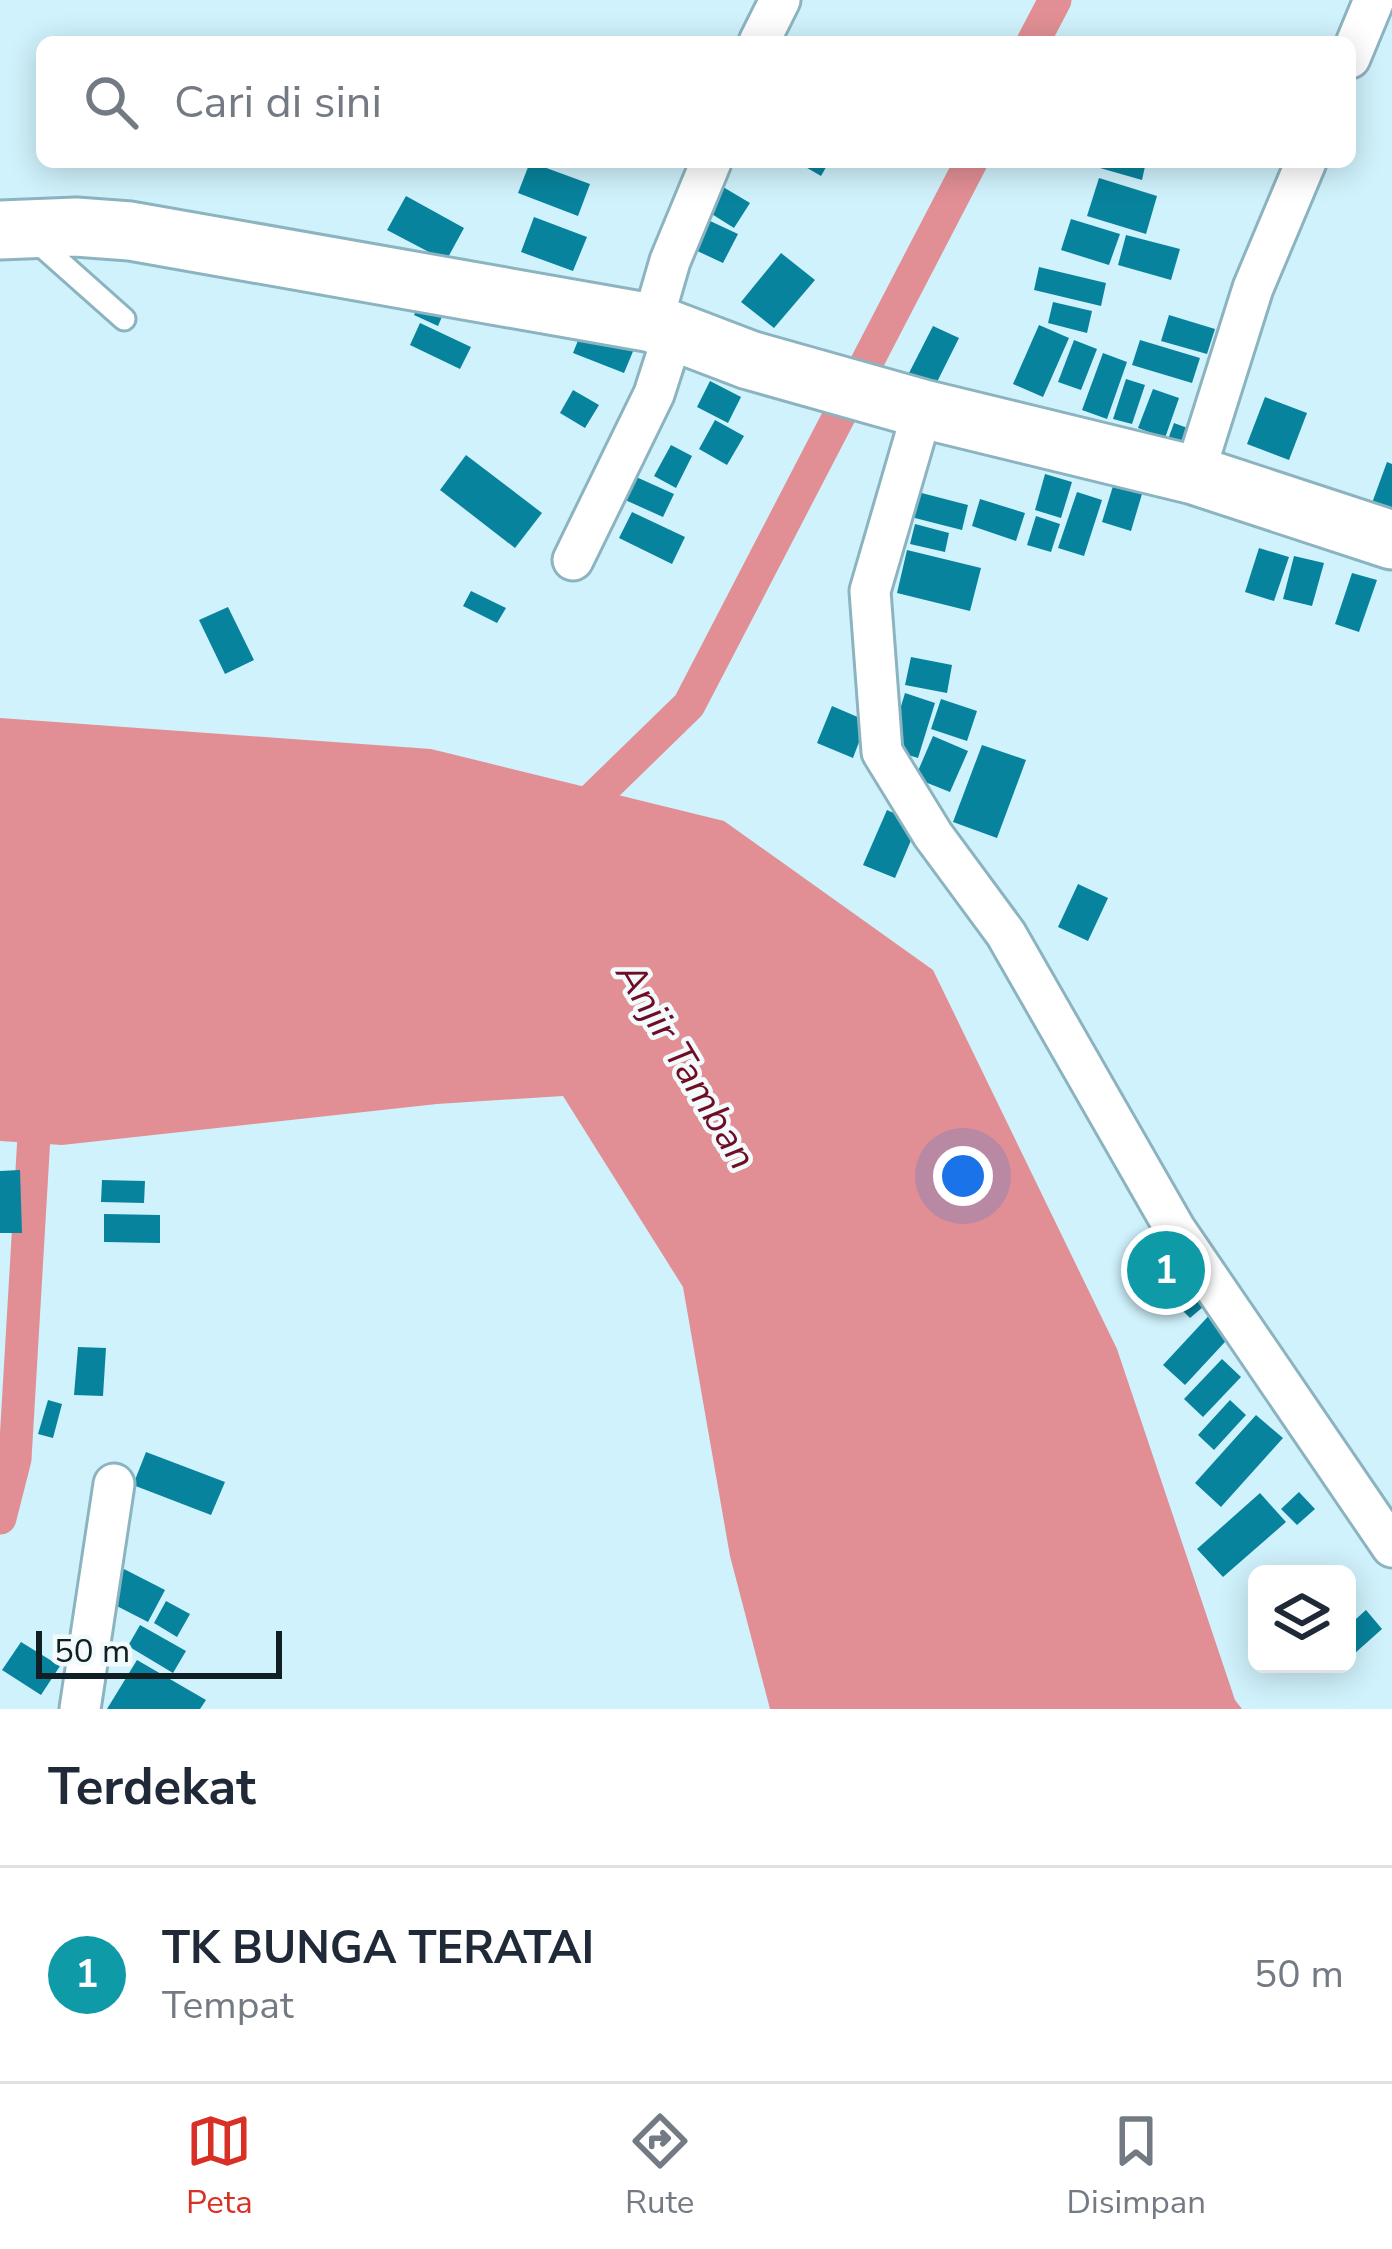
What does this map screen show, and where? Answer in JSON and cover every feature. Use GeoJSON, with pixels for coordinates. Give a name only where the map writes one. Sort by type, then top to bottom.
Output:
{"type":"FeatureCollection","features":[{"type":"Feature","properties":{"kind":"street"},"geometry":{"type":"LineString","coordinates":[[762,36],[780,0]]}},
{"type":"Feature","properties":{"kind":"street"},"geometry":{"type":"LineString","coordinates":[[1356,44],[1374,0]]}},
{"type":"Feature","properties":{"kind":"street"},"geometry":{"type":"LineString","coordinates":[[574,560],[654,394],[670,261],[709,168]]}},
{"type":"Feature","properties":{"kind":"street"},"geometry":{"type":"LineString","coordinates":[[1193,475],[1253,288],[1303,168]]}},
{"type":"Feature","properties":{"kind":"street"},"geometry":{"type":"LineString","coordinates":[[10,228],[130,231],[663,327],[749,360],[912,406],[1193,475],[1392,540]]}},
{"type":"Feature","properties":{"kind":"street"},"geometry":{"type":"LineString","coordinates":[[912,406],[870,591],[882,752],[933,835],[1006,934],[1175,1229],[1392,1546]]}},
{"type":"Feature","properties":{"kind":"street"},"geometry":{"type":"LineString","coordinates":[[80,1709],[114,1484]]}},
{"type":"Feature","properties":{"kind":"lane"},"geometry":{"type":"LineString","coordinates":[[10,228],[124,319]]}},
{"type":"Feature","properties":{"kind":"water","name":"Anjir Tamban"},"geometry":{"type":"Polygon","coordinates":[[[0,718],[431,749],[724,821],[933,970],[1117,1349],[1235,1700],[1242,1709],[770,1709],[730,1556],[683,1287],[563,1096],[437,1104],[62,1145],[0,1141],[0,718]]]}},
{"type":"Feature","properties":{"kind":"building"},"geometry":{"type":"Polygon","coordinates":[[[528,168],[546,168],[590,184],[578,216],[518,193],[528,168]]]}},
{"type":"Feature","properties":{"kind":"building"},"geometry":{"type":"Polygon","coordinates":[[[1100,168],[1145,168],[1142,180],[1100,168]]]}},
{"type":"Feature","properties":{"kind":"building"},"geometry":{"type":"Polygon","coordinates":[[[1099,178],[1157,196],[1146,234],[1087,216],[1099,178]]]}},
{"type":"Feature","properties":{"kind":"building"},"geometry":{"type":"Polygon","coordinates":[[[713,181],[750,203],[734,228],[699,206],[713,181]]]}},
{"type":"Feature","properties":{"kind":"building"},"geometry":{"type":"Polygon","coordinates":[[[406,196],[464,228],[446,261],[387,230],[406,196]]]}},
{"type":"Feature","properties":{"kind":"building"},"geometry":{"type":"Polygon","coordinates":[[[534,217],[587,237],[573,271],[521,252],[534,217]]]}},
{"type":"Feature","properties":{"kind":"building"},"geometry":{"type":"Polygon","coordinates":[[[1071,219],[1120,234],[1109,265],[1061,250],[1071,219]]]}},
{"type":"Feature","properties":{"kind":"building"},"geometry":{"type":"Polygon","coordinates":[[[708,220],[738,234],[723,263],[693,249],[708,220]]]}},
{"type":"Feature","properties":{"kind":"building"},"geometry":{"type":"Polygon","coordinates":[[[1126,235],[1180,249],[1171,280],[1118,265],[1126,235]]]}},
{"type":"Feature","properties":{"kind":"building"},"geometry":{"type":"Polygon","coordinates":[[[781,253],[815,280],[774,328],[741,302],[781,253]]]}},
{"type":"Feature","properties":{"kind":"building"},"geometry":{"type":"Polygon","coordinates":[[[1039,267],[1106,283],[1101,306],[1034,290],[1039,267]]]}},
{"type":"Feature","properties":{"kind":"building"},"geometry":{"type":"Polygon","coordinates":[[[420,302],[444,312],[438,326],[414,315],[420,302]]]}},
{"type":"Feature","properties":{"kind":"building"},"geometry":{"type":"Polygon","coordinates":[[[1053,302],[1092,311],[1087,333],[1048,323],[1053,302]]]}},
{"type":"Feature","properties":{"kind":"building"},"geometry":{"type":"Polygon","coordinates":[[[1169,315],[1215,329],[1207,354],[1161,341],[1169,315]]]}},
{"type":"Feature","properties":{"kind":"building"},"geometry":{"type":"Polygon","coordinates":[[[420,323],[471,347],[460,369],[410,345],[420,323]]]}},
{"type":"Feature","properties":{"kind":"building"},"geometry":{"type":"Polygon","coordinates":[[[1039,325],[1069,338],[1043,397],[1013,384],[1039,325]]]}},
{"type":"Feature","properties":{"kind":"building"},"geometry":{"type":"Polygon","coordinates":[[[933,326],[959,338],[935,386],[909,373],[933,326]]]}},
{"type":"Feature","properties":{"kind":"building"},"geometry":{"type":"Polygon","coordinates":[[[583,328],[634,349],[624,373],[573,353],[583,328]]]}},
{"type":"Feature","properties":{"kind":"building"},"geometry":{"type":"Polygon","coordinates":[[[1074,340],[1097,349],[1081,390],[1058,382],[1074,340]]]}},
{"type":"Feature","properties":{"kind":"building"},"geometry":{"type":"Polygon","coordinates":[[[1140,340],[1200,358],[1192,383],[1132,365],[1140,340]]]}},
{"type":"Feature","properties":{"kind":"building"},"geometry":{"type":"Polygon","coordinates":[[[1103,353],[1127,362],[1107,419],[1082,410],[1103,353]]]}},
{"type":"Feature","properties":{"kind":"building"},"geometry":{"type":"Polygon","coordinates":[[[1126,379],[1145,385],[1132,424],[1113,419],[1126,379]]]}},
{"type":"Feature","properties":{"kind":"building"},"geometry":{"type":"Polygon","coordinates":[[[710,381],[741,397],[728,423],[697,407],[710,381]]]}},
{"type":"Feature","properties":{"kind":"building"},"geometry":{"type":"Polygon","coordinates":[[[1153,389],[1179,398],[1165,438],[1138,428],[1153,389]]]}},
{"type":"Feature","properties":{"kind":"building"},"geometry":{"type":"Polygon","coordinates":[[[573,390],[599,405],[585,428],[560,413],[573,390]]]}},
{"type":"Feature","properties":{"kind":"building"},"geometry":{"type":"Polygon","coordinates":[[[1265,397],[1307,413],[1289,460],[1247,444],[1265,397]]]}},
{"type":"Feature","properties":{"kind":"building"},"geometry":{"type":"Polygon","coordinates":[[[715,420],[744,436],[727,465],[699,449],[715,420]]]}},
{"type":"Feature","properties":{"kind":"building"},"geometry":{"type":"Polygon","coordinates":[[[1174,423],[1201,433],[1190,463],[1163,453],[1174,423]]]}},
{"type":"Feature","properties":{"kind":"building"},"geometry":{"type":"Polygon","coordinates":[[[671,445],[692,456],[676,488],[654,476],[671,445]]]}},
{"type":"Feature","properties":{"kind":"building"},"geometry":{"type":"Polygon","coordinates":[[[466,455],[542,513],[515,548],[440,490],[466,455]]]}},
{"type":"Feature","properties":{"kind":"building"},"geometry":{"type":"Polygon","coordinates":[[[1387,462],[1392,464],[1392,523],[1368,514],[1387,462]]]}},
{"type":"Feature","properties":{"kind":"building"},"geometry":{"type":"Polygon","coordinates":[[[1045,474],[1072,482],[1061,518],[1035,510],[1045,474]]]}},
{"type":"Feature","properties":{"kind":"building"},"geometry":{"type":"Polygon","coordinates":[[[634,476],[674,494],[663,517],[623,499],[634,476]]]}},
{"type":"Feature","properties":{"kind":"building"},"geometry":{"type":"Polygon","coordinates":[[[1113,486],[1142,494],[1131,531],[1102,522],[1113,486]]]}},
{"type":"Feature","properties":{"kind":"building"},"geometry":{"type":"Polygon","coordinates":[[[910,490],[968,505],[962,530],[903,515],[910,490]]]}},
{"type":"Feature","properties":{"kind":"building"},"geometry":{"type":"Polygon","coordinates":[[[1077,492],[1102,500],[1084,556],[1058,548],[1077,492]]]}},
{"type":"Feature","properties":{"kind":"building"},"geometry":{"type":"Polygon","coordinates":[[[980,499],[1025,513],[1016,541],[972,526],[980,499]]]}},
{"type":"Feature","properties":{"kind":"building"},"geometry":{"type":"Polygon","coordinates":[[[632,512],[685,537],[672,564],[619,538],[632,512]]]}},
{"type":"Feature","properties":{"kind":"building"},"geometry":{"type":"Polygon","coordinates":[[[1036,516],[1060,524],[1051,552],[1027,545],[1036,516]]]}},
{"type":"Feature","properties":{"kind":"building"},"geometry":{"type":"Polygon","coordinates":[[[915,524],[949,533],[945,552],[910,544],[915,524]]]}},
{"type":"Feature","properties":{"kind":"building"},"geometry":{"type":"Polygon","coordinates":[[[1259,548],[1289,557],[1274,601],[1245,592],[1259,548]]]}},
{"type":"Feature","properties":{"kind":"building"},"geometry":{"type":"Polygon","coordinates":[[[907,550],[981,568],[970,611],[897,593],[907,550]]]}},
{"type":"Feature","properties":{"kind":"building"},"geometry":{"type":"Polygon","coordinates":[[[1294,556],[1324,563],[1312,606],[1283,599],[1294,556]]]}},
{"type":"Feature","properties":{"kind":"building"},"geometry":{"type":"Polygon","coordinates":[[[1352,573],[1377,580],[1359,632],[1335,624],[1352,573]]]}},
{"type":"Feature","properties":{"kind":"building"},"geometry":{"type":"Polygon","coordinates":[[[471,591],[506,608],[497,623],[463,606],[471,591]]]}},
{"type":"Feature","properties":{"kind":"building"},"geometry":{"type":"Polygon","coordinates":[[[228,607],[254,660],[225,674],[199,620],[228,607]]]}},
{"type":"Feature","properties":{"kind":"building"},"geometry":{"type":"Polygon","coordinates":[[[911,657],[952,665],[947,693],[905,685],[911,657]]]}},
{"type":"Feature","properties":{"kind":"building"},"geometry":{"type":"Polygon","coordinates":[[[905,693],[935,703],[918,758],[888,749],[905,693]]]}},
{"type":"Feature","properties":{"kind":"building"},"geometry":{"type":"Polygon","coordinates":[[[941,699],[977,711],[967,741],[931,729],[941,699]]]}},
{"type":"Feature","properties":{"kind":"building"},"geometry":{"type":"Polygon","coordinates":[[[832,706],[867,721],[853,758],[817,743],[832,706]]]}},
{"type":"Feature","properties":{"kind":"building"},"geometry":{"type":"Polygon","coordinates":[[[933,736],[968,751],[950,792],[915,778],[933,736]]]}},
{"type":"Feature","properties":{"kind":"building"},"geometry":{"type":"Polygon","coordinates":[[[982,745],[1026,760],[997,838],[953,822],[982,745]]]}},
{"type":"Feature","properties":{"kind":"building"},"geometry":{"type":"Polygon","coordinates":[[[887,810],[918,824],[895,878],[863,865],[887,810]]]}},
{"type":"Feature","properties":{"kind":"building"},"geometry":{"type":"Polygon","coordinates":[[[1078,884],[1108,898],[1088,941],[1058,927],[1078,884]]]}},
{"type":"Feature","properties":{"kind":"building"},"geometry":{"type":"Polygon","coordinates":[[[20,1170],[22,1233],[0,1233],[0,1171],[20,1170]]]}},
{"type":"Feature","properties":{"kind":"building"},"geometry":{"type":"Polygon","coordinates":[[[102,1180],[145,1181],[144,1203],[101,1202],[102,1180]]]}},
{"type":"Feature","properties":{"kind":"building"},"geometry":{"type":"Polygon","coordinates":[[[104,1214],[160,1215],[160,1243],[104,1242],[104,1214]]]}},
{"type":"Feature","properties":{"kind":"building"},"geometry":{"type":"Polygon","coordinates":[[[1160,1247],[1190,1274],[1173,1292],[1143,1265],[1160,1247]]]}},
{"type":"Feature","properties":{"kind":"building"},"geometry":{"type":"Polygon","coordinates":[[[1194,1282],[1210,1301],[1190,1318],[1173,1301],[1194,1282]]]}},
{"type":"Feature","properties":{"kind":"building"},"geometry":{"type":"Polygon","coordinates":[[[1215,1309],[1237,1329],[1185,1385],[1163,1365],[1215,1309]]]}},
{"type":"Feature","properties":{"kind":"building"},"geometry":{"type":"Polygon","coordinates":[[[78,1347],[106,1348],[103,1396],[74,1395],[78,1347]]]}},
{"type":"Feature","properties":{"kind":"building"},"geometry":{"type":"Polygon","coordinates":[[[1222,1359],[1241,1377],[1203,1417],[1184,1399],[1222,1359]]]}},
{"type":"Feature","properties":{"kind":"building"},"geometry":{"type":"Polygon","coordinates":[[[48,1400],[62,1404],[53,1438],[38,1434],[48,1400]]]}},
{"type":"Feature","properties":{"kind":"building"},"geometry":{"type":"Polygon","coordinates":[[[1230,1400],[1246,1415],[1214,1450],[1198,1435],[1230,1400]]]}},
{"type":"Feature","properties":{"kind":"building"},"geometry":{"type":"Polygon","coordinates":[[[1256,1415],[1283,1438],[1221,1507],[1195,1483],[1256,1415]]]}},
{"type":"Feature","properties":{"kind":"building"},"geometry":{"type":"Polygon","coordinates":[[[146,1452],[225,1482],[211,1515],[133,1485],[146,1452]]]}},
{"type":"Feature","properties":{"kind":"building"},"geometry":{"type":"Polygon","coordinates":[[[1299,1492],[1315,1509],[1297,1525],[1281,1509],[1299,1492]]]}},
{"type":"Feature","properties":{"kind":"building"},"geometry":{"type":"Polygon","coordinates":[[[1260,1493],[1286,1522],[1223,1577],[1197,1549],[1260,1493]]]}},
{"type":"Feature","properties":{"kind":"building"},"geometry":{"type":"Polygon","coordinates":[[[124,1569],[165,1590],[148,1622],[107,1601],[124,1569]]]}},
{"type":"Feature","properties":{"kind":"building"},"geometry":{"type":"Polygon","coordinates":[[[166,1601],[190,1614],[177,1637],[154,1623],[166,1601]]]}},
{"type":"Feature","properties":{"kind":"building"},"geometry":{"type":"Polygon","coordinates":[[[1366,1610],[1382,1629],[1356,1652],[1356,1619],[1366,1610]]]}},
{"type":"Feature","properties":{"kind":"building"},"geometry":{"type":"Polygon","coordinates":[[[140,1625],[186,1651],[173,1673],[128,1646],[140,1625]]]}},
{"type":"Feature","properties":{"kind":"building"},"geometry":{"type":"Polygon","coordinates":[[[21,1642],[60,1666],[41,1695],[2,1670],[21,1642]]]}},
{"type":"Feature","properties":{"kind":"building"},"geometry":{"type":"Polygon","coordinates":[[[137,1660],[206,1700],[200,1709],[107,1709],[137,1660]]]}},
{"type":"Feature","properties":{"kind":"waterway"},"geometry":{"type":"LineString","coordinates":[[1036,36],[1055,0]]}},
{"type":"Feature","properties":{"kind":"waterway"},"geometry":{"type":"LineString","coordinates":[[570,821],[689,705],[968,168]]}},
{"type":"Feature","properties":{"kind":"waterway"},"geometry":{"type":"LineString","coordinates":[[0,1518],[15,1459],[36,1102]]}},
{"type":"Feature","properties":{"kind":"place","name":"TK BUNGA TERATAI"},"geometry":{"type":"Point","coordinates":[1166,1270]}}]}
